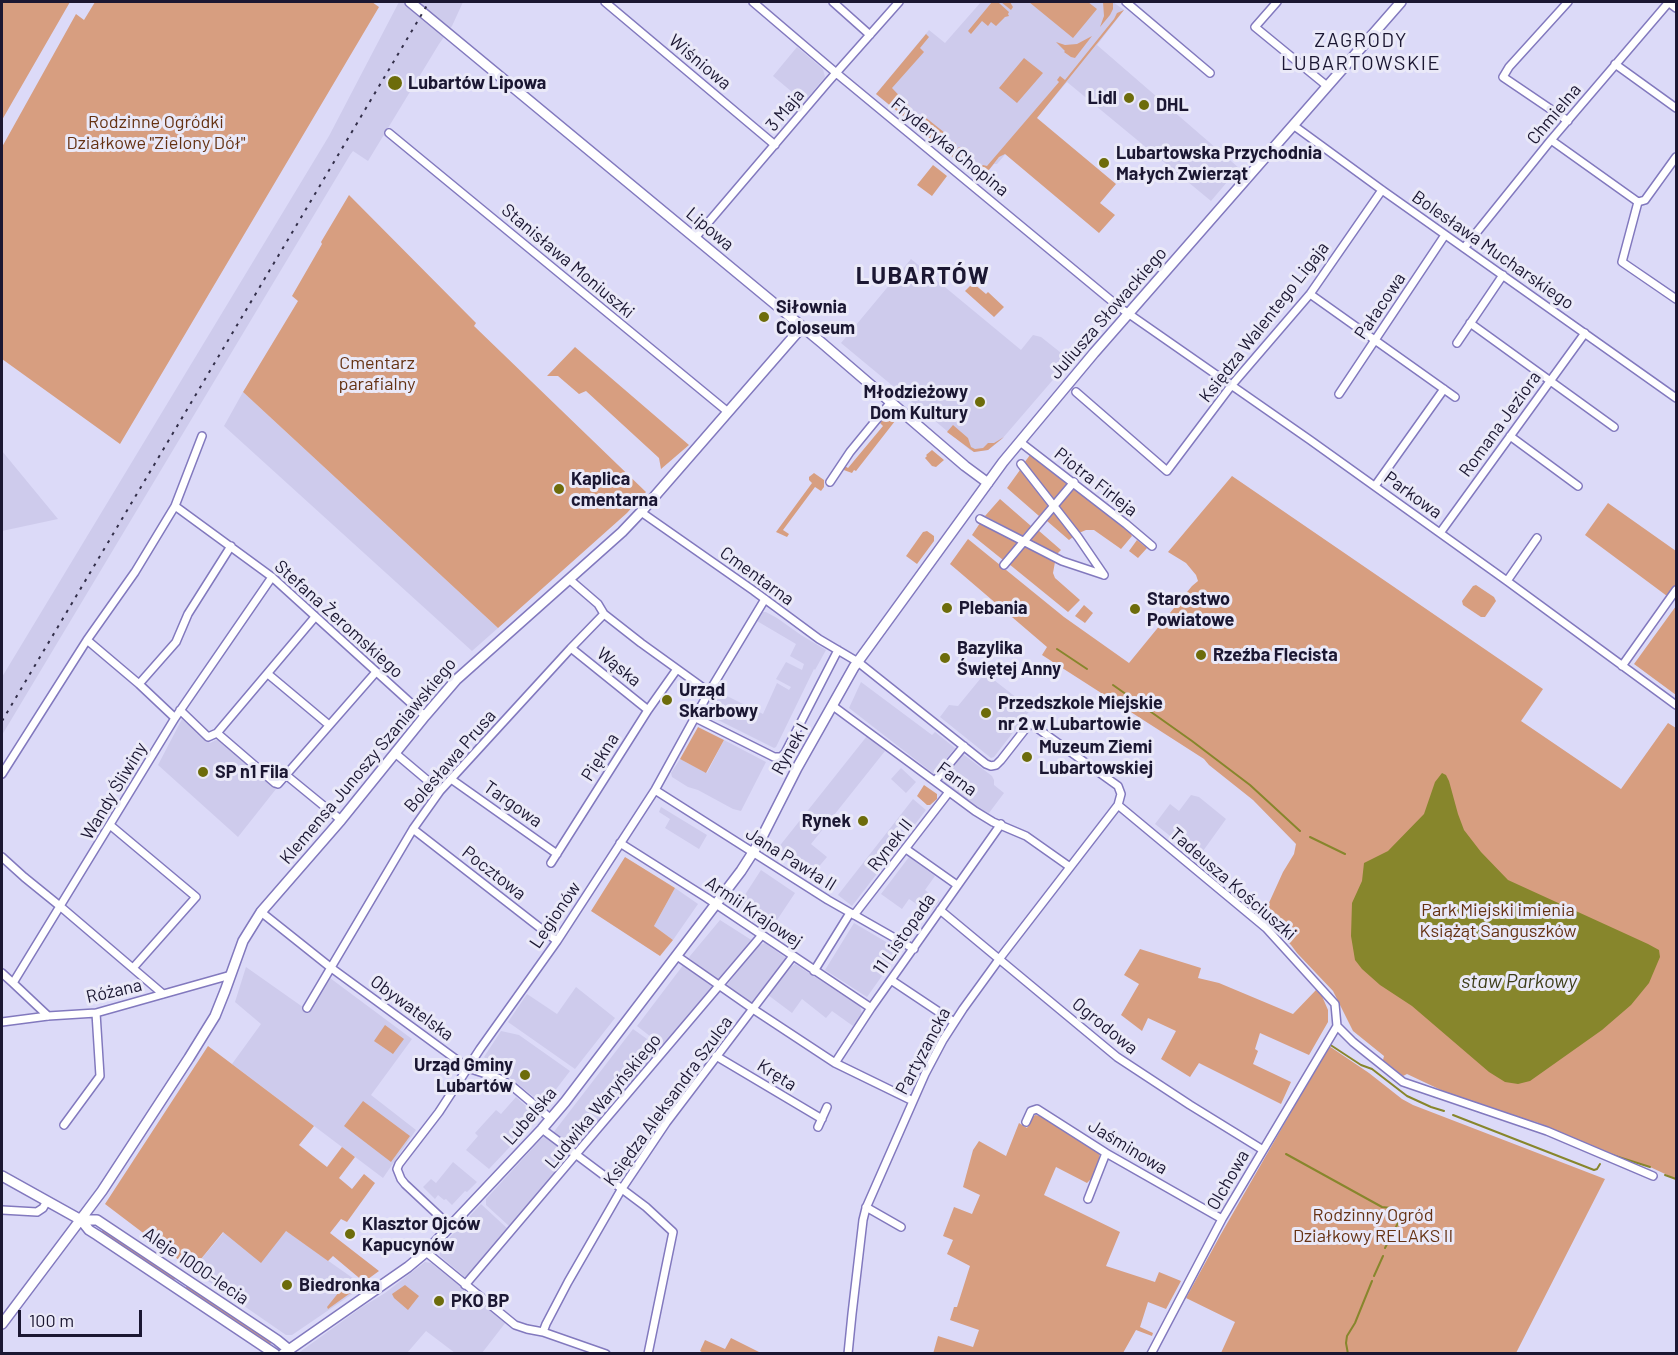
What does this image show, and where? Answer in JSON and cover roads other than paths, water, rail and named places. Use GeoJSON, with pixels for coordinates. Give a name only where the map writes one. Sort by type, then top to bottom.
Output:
{"type":"FeatureCollection","features":[{"type":"Feature","properties":{"kind":"street","name":"Lipowa"},"geometry":{"type":"LineString","coordinates":[[410,2],[988,483]]}},
{"type":"Feature","properties":{"kind":"street","name":"Wiśniowa"},"geometry":{"type":"LineString","coordinates":[[605,2],[775,145]]}},
{"type":"Feature","properties":{"kind":"street","name":"Fryderyka Chopina"},"geometry":{"type":"LineString","coordinates":[[753,2],[1129,314]]}},
{"type":"Feature","properties":{"kind":"street"},"geometry":{"type":"LineString","coordinates":[[833,2],[870,35]]}},
{"type":"Feature","properties":{"kind":"street","name":"3 Maja"},"geometry":{"type":"LineString","coordinates":[[695,238],[899,2]]}},
{"type":"Feature","properties":{"kind":"street"},"geometry":{"type":"LineString","coordinates":[[1126,2],[1210,73]]}},
{"type":"Feature","properties":{"kind":"street"},"geometry":{"type":"LineString","coordinates":[[1277,2],[1255,27],[1327,86]]}},
{"type":"Feature","properties":{"kind":"street","name":"Juliusza Słowackiego"},"geometry":{"type":"LineString","coordinates":[[858,662],[1020,442],[1094,353],[1401,2]]}},
{"type":"Feature","properties":{"kind":"street"},"geometry":{"type":"LineString","coordinates":[[1568,2],[1503,77],[1568,121]]}},
{"type":"Feature","properties":{"kind":"street"},"geometry":{"type":"LineString","coordinates":[[1669,2],[1677,8]]}},
{"type":"Feature","properties":{"kind":"street","name":"Chmielna"},"geometry":{"type":"LineString","coordinates":[[1464,248],[1551,140],[1669,2]]}},
{"type":"Feature","properties":{"kind":"street"},"geometry":{"type":"LineString","coordinates":[[1615,64],[1677,108]]}},
{"type":"Feature","properties":{"kind":"street","name":"Bolesława Mucharskiego"},"geometry":{"type":"LineString","coordinates":[[1293,125],[1677,398]]}},
{"type":"Feature","properties":{"kind":"street","name":"Stanisława Moniuszki"},"geometry":{"type":"LineString","coordinates":[[389,133],[728,412]]}},
{"type":"Feature","properties":{"kind":"street"},"geometry":{"type":"LineString","coordinates":[[1551,140],[1638,202]]}},
{"type":"Feature","properties":{"kind":"street"},"geometry":{"type":"LineString","coordinates":[[1638,202],[1645,200],[1677,157]]}},
{"type":"Feature","properties":{"kind":"street","name":"Księdza Walentego Ligaja"},"geometry":{"type":"LineString","coordinates":[[1076,392],[1167,471],[1231,386],[1310,294],[1382,190]]}},
{"type":"Feature","properties":{"kind":"street"},"geometry":{"type":"LineString","coordinates":[[1638,202],[1622,262],[1677,299]]}},
{"type":"Feature","properties":{"kind":"street","name":"Pałacowa"},"geometry":{"type":"LineString","coordinates":[[1339,394],[1445,235]]}},
{"type":"Feature","properties":{"kind":"street"},"geometry":{"type":"LineString","coordinates":[[1457,343],[1503,275]]}},
{"type":"Feature","properties":{"kind":"street"},"geometry":{"type":"LineString","coordinates":[[1310,294],[1455,397]]}},
{"type":"Feature","properties":{"kind":"street","name":"Parkowa"},"geometry":{"type":"LineString","coordinates":[[1129,314],[1375,486],[1677,705]]}},
{"type":"Feature","properties":{"kind":"street"},"geometry":{"type":"LineString","coordinates":[[1470,323],[1614,427]]}},
{"type":"Feature","properties":{"kind":"street","name":"Klemensa Junoszy Szaniawskiego"},"geometry":{"type":"LineString","coordinates":[[2,1324],[102,1191],[208,1028],[221,1003],[243,940],[261,912],[341,820],[456,680],[641,512],[802,327]]}},
{"type":"Feature","properties":{"kind":"street","name":"Romana Jeziora"},"geometry":{"type":"LineString","coordinates":[[1440,533],[1585,333]]}},
{"type":"Feature","properties":{"kind":"street"},"geometry":{"type":"LineString","coordinates":[[1375,486],[1444,388]]}},
{"type":"Feature","properties":{"kind":"street"},"geometry":{"type":"LineString","coordinates":[[830,482],[850,452],[891,402]]}},
{"type":"Feature","properties":{"kind":"street"},"geometry":{"type":"LineString","coordinates":[[2,774],[176,506],[202,436]]}},
{"type":"Feature","properties":{"kind":"street"},"geometry":{"type":"LineString","coordinates":[[1509,436],[1578,486]]}},
{"type":"Feature","properties":{"kind":"street","name":"Piotra Firleja"},"geometry":{"type":"LineString","coordinates":[[1020,442],[1074,482],[1152,546]]}},
{"type":"Feature","properties":{"kind":"street"},"geometry":{"type":"LineString","coordinates":[[980,519],[1062,561],[1104,575],[1078,537],[1021,464]]}},
{"type":"Feature","properties":{"kind":"street"},"geometry":{"type":"LineString","coordinates":[[1004,565],[1074,482]]}},
{"type":"Feature","properties":{"kind":"street","name":"Stefana Żeromskiego"},"geometry":{"type":"LineString","coordinates":[[176,506],[272,577],[425,716]]}},
{"type":"Feature","properties":{"kind":"street","name":"Cmentarna"},"geometry":{"type":"LineString","coordinates":[[641,512],[765,598],[811,633],[858,662]]}},
{"type":"Feature","properties":{"kind":"street"},"geometry":{"type":"LineString","coordinates":[[1507,581],[1537,538]]}},
{"type":"Feature","properties":{"kind":"street"},"geometry":{"type":"LineString","coordinates":[[140,684],[176,642],[188,614],[231,546]]}},
{"type":"Feature","properties":{"kind":"street","name":"Wandy Śliwiny"},"geometry":{"type":"LineString","coordinates":[[13,983],[180,710],[272,577]]}},
{"type":"Feature","properties":{"kind":"street"},"geometry":{"type":"LineString","coordinates":[[569,579],[598,604],[604,614],[709,692]]}},
{"type":"Feature","properties":{"kind":"street"},"geometry":{"type":"LineString","coordinates":[[1622,666],[1677,590]]}},
{"type":"Feature","properties":{"kind":"street","name":"Legionów"},"geometry":{"type":"LineString","coordinates":[[451,1227],[405,1184],[397,1169],[399,1164],[439,1112],[557,941],[655,790],[694,717],[765,598]]}},
{"type":"Feature","properties":{"kind":"street","name":"Bolesława Prusa"},"geometry":{"type":"LineString","coordinates":[[307,1008],[413,828],[452,779],[604,614]]}},
{"type":"Feature","properties":{"kind":"street"},"geometry":{"type":"LineString","coordinates":[[180,710],[208,737],[217,734],[315,617]]}},
{"type":"Feature","properties":{"kind":"street"},"geometry":{"type":"LineString","coordinates":[[87,640],[140,684],[175,718]]}},
{"type":"Feature","properties":{"kind":"street","name":"Wąska"},"geometry":{"type":"LineString","coordinates":[[571,648],[648,710]]}},
{"type":"Feature","properties":{"kind":"street"},"geometry":{"type":"LineString","coordinates":[[694,717],[774,757],[780,757],[785,753],[838,650]]}},
{"type":"Feature","properties":{"kind":"street"},"geometry":{"type":"LineString","coordinates":[[858,662],[986,764],[996,765],[1030,723],[1118,786],[1121,794],[1118,805]]}},
{"type":"Feature","properties":{"kind":"street","name":"Rynek I"},"geometry":{"type":"LineString","coordinates":[[753,853],[797,768],[858,662]]}},
{"type":"Feature","properties":{"kind":"street","name":"Piękna"},"geometry":{"type":"LineString","coordinates":[[551,863],[648,710],[677,669]]}},
{"type":"Feature","properties":{"kind":"street"},"geometry":{"type":"LineString","coordinates":[[217,734],[275,783],[280,783],[376,672]]}},
{"type":"Feature","properties":{"kind":"street"},"geometry":{"type":"LineString","coordinates":[[268,674],[329,725]]}},
{"type":"Feature","properties":{"kind":"street","name":"Farna"},"geometry":{"type":"LineString","coordinates":[[833,706],[984,817],[1026,836],[1070,867]]}},
{"type":"Feature","properties":{"kind":"street"},"geometry":{"type":"LineString","coordinates":[[935,782],[964,746]]}},
{"type":"Feature","properties":{"kind":"street"},"geometry":{"type":"LineString","coordinates":[[395,753],[441,792]]}},
{"type":"Feature","properties":{"kind":"street"},"geometry":{"type":"LineString","coordinates":[[286,775],[341,820]]}},
{"type":"Feature","properties":{"kind":"street","name":"Targowa"},"geometry":{"type":"LineString","coordinates":[[452,779],[557,854]]}},
{"type":"Feature","properties":{"kind":"street","name":"Jana Pawła II"},"geometry":{"type":"LineString","coordinates":[[655,790],[852,914],[914,949]]}},
{"type":"Feature","properties":{"kind":"street","name":"Rynek II"},"geometry":{"type":"LineString","coordinates":[[814,970],[852,914],[906,849],[949,792]]}},
{"type":"Feature","properties":{"kind":"street","name":"Partyzancka"},"geometry":{"type":"LineString","coordinates":[[848,1353],[866,1207],[929,1066],[954,1022],[1000,958],[1118,805]]}},
{"type":"Feature","properties":{"kind":"street","name":"Tadeusza Kościuszki"},"geometry":{"type":"LineString","coordinates":[[1118,805],[1266,928],[1335,1004],[1337,1026]]}},
{"type":"Feature","properties":{"kind":"street","name":"11 Listopada"},"geometry":{"type":"LineString","coordinates":[[835,1063],[871,1008],[1001,824]]}},
{"type":"Feature","properties":{"kind":"street"},"geometry":{"type":"LineString","coordinates":[[110,825],[196,897],[133,968]]}},
{"type":"Feature","properties":{"kind":"street","name":"Pocztowa"},"geometry":{"type":"LineString","coordinates":[[413,828],[557,941]]}},
{"type":"Feature","properties":{"kind":"street","name":"Armii Krajowej"},"geometry":{"type":"LineString","coordinates":[[620,843],[871,1008]]}},
{"type":"Feature","properties":{"kind":"street"},"geometry":{"type":"LineString","coordinates":[[906,849],[957,885]]}},
{"type":"Feature","properties":{"kind":"street","name":"Lubelska"},"geometry":{"type":"LineString","coordinates":[[286,1351],[408,1267],[451,1227],[551,1119],[717,905],[753,853]]}},
{"type":"Feature","properties":{"kind":"street"},"geometry":{"type":"LineString","coordinates":[[2,857],[163,994]]}},
{"type":"Feature","properties":{"kind":"street","name":"Ogrodowa"},"geometry":{"type":"LineString","coordinates":[[940,910],[1117,1057],[1263,1150]]}},
{"type":"Feature","properties":{"kind":"street","name":"Obywatelska"},"geometry":{"type":"LineString","coordinates":[[261,912],[330,967],[468,1068],[498,1078],[512,1086],[551,1119]]}},
{"type":"Feature","properties":{"kind":"street","name":"Ludwika Waryńskiego"},"geometry":{"type":"LineString","coordinates":[[465,1286],[762,935]]}},
{"type":"Feature","properties":{"kind":"street"},"geometry":{"type":"LineString","coordinates":[[677,956],[835,1063],[913,1101]]}},
{"type":"Feature","properties":{"kind":"street","name":"Księdza Aleksandra Szulca"},"geometry":{"type":"LineString","coordinates":[[543,1332],[568,1282],[621,1190],[666,1123],[793,956]]}},
{"type":"Feature","properties":{"kind":"street"},"geometry":{"type":"LineString","coordinates":[[2,973],[48,1016]]}},
{"type":"Feature","properties":{"kind":"street","name":"Różana"},"geometry":{"type":"LineString","coordinates":[[2,1022],[96,1013],[231,975]]}},
{"type":"Feature","properties":{"kind":"street"},"geometry":{"type":"LineString","coordinates":[[891,980],[954,1022]]}},
{"type":"Feature","properties":{"kind":"street"},"geometry":{"type":"LineString","coordinates":[[64,1125],[100,1076],[96,1013]]}},
{"type":"Feature","properties":{"kind":"street"},"geometry":{"type":"LineString","coordinates":[[1337,1026],[1353,1042],[1403,1082],[1547,1131],[1653,1176]]}},
{"type":"Feature","properties":{"kind":"street","name":"Olchowa"},"geometry":{"type":"LineString","coordinates":[[1151,1353],[1222,1219],[1337,1026]]}},
{"type":"Feature","properties":{"kind":"street","name":"Kręta"},"geometry":{"type":"LineString","coordinates":[[717,1056],[822,1119]]}},
{"type":"Feature","properties":{"kind":"street"},"geometry":{"type":"LineString","coordinates":[[818,1127],[827,1107]]}},
{"type":"Feature","properties":{"kind":"street","name":"Jaśminowa"},"geometry":{"type":"LineString","coordinates":[[1026,1122],[1031,1111],[1036,1109],[1106,1153],[1222,1219]]}},
{"type":"Feature","properties":{"kind":"street"},"geometry":{"type":"LineString","coordinates":[[542,1129],[646,1207],[673,1232],[648,1353]]}},
{"type":"Feature","properties":{"kind":"street"},"geometry":{"type":"LineString","coordinates":[[1088,1199],[1106,1153]]}},
{"type":"Feature","properties":{"kind":"street","name":"Aleje 1000-lecia"},"geometry":{"type":"LineString","coordinates":[[2,1176],[81,1220],[90,1230],[275,1353]]}},
{"type":"Feature","properties":{"kind":"street"},"geometry":{"type":"LineString","coordinates":[[2,1210],[37,1212],[47,1201]]}},
{"type":"Feature","properties":{"kind":"street"},"geometry":{"type":"LineString","coordinates":[[866,1207],[901,1227]]}},
{"type":"Feature","properties":{"kind":"street","name":"Aleje 1000-lecia"},"geometry":{"type":"LineString","coordinates":[[81,1220],[97,1220],[277,1340],[286,1351]]}},
{"type":"Feature","properties":{"kind":"street"},"geometry":{"type":"LineString","coordinates":[[426,1252],[515,1325],[606,1353]]}},
{"type":"Feature","properties":{"kind":"street"},"geometry":{"type":"LineString","coordinates":[[177,1288],[184,1278]]}},
{"type":"Feature","properties":{"kind":"water","name":"staw Parkowy"},"geometry":{"type":"Polygon","coordinates":[[[1442,773],[1449,781],[1464,830],[1508,880],[1659,950],[1660,957],[1649,983],[1631,1005],[1602,1030],[1530,1081],[1518,1084],[1505,1082],[1489,1072],[1412,1006],[1380,985],[1355,960],[1351,936],[1352,903],[1362,881],[1364,863],[1388,851],[1424,814],[1435,782],[1442,773]]]}},
{"type":"Feature","properties":{"kind":"waterway"},"geometry":{"type":"LineString","coordinates":[[1057,649],[1087,669]]}},
{"type":"Feature","properties":{"kind":"waterway"},"geometry":{"type":"LineString","coordinates":[[1113,685],[1250,785],[1300,831]]}},
{"type":"Feature","properties":{"kind":"waterway"},"geometry":{"type":"LineString","coordinates":[[1310,837],[1345,854]]}},
{"type":"Feature","properties":{"kind":"waterway"},"geometry":{"type":"LineString","coordinates":[[1329,1044],[1361,1065],[1372,1069],[1407,1096],[1444,1111]]}},
{"type":"Feature","properties":{"kind":"waterway"},"geometry":{"type":"LineString","coordinates":[[1453,1115],[1594,1170],[1600,1164]]}},
{"type":"Feature","properties":{"kind":"waterway"},"geometry":{"type":"LineString","coordinates":[[1606,1153],[1650,1167]]}},
{"type":"Feature","properties":{"kind":"waterway"},"geometry":{"type":"LineString","coordinates":[[1286,1154],[1397,1213],[1398,1223],[1385,1248]]}},
{"type":"Feature","properties":{"kind":"waterway"},"geometry":{"type":"LineString","coordinates":[[1665,1175],[1676,1179]]}},
{"type":"Feature","properties":{"kind":"waterway"},"geometry":{"type":"LineString","coordinates":[[1374,1276],[1383,1256]]}},
{"type":"Feature","properties":{"kind":"waterway"},"geometry":{"type":"LineString","coordinates":[[1348,1354],[1347,1336],[1355,1323],[1372,1281]]}},
{"type":"Feature","properties":{"kind":"railway"},"geometry":{"type":"LineString","coordinates":[[2,721],[429,2]]}},
{"type":"Feature","properties":{"kind":"place","name":"Lubartów Lipowa"},"geometry":{"type":"Point","coordinates":[395,83]}},
{"type":"Feature","properties":{"kind":"place","name":"Lidl"},"geometry":{"type":"Point","coordinates":[1129,98]}},
{"type":"Feature","properties":{"kind":"place","name":"DHL"},"geometry":{"type":"Point","coordinates":[1144,105]}},
{"type":"Feature","properties":{"kind":"place","name":"Lubartowska Przychodnia Małych Zwierząt"},"geometry":{"type":"Point","coordinates":[1104,163]}},
{"type":"Feature","properties":{"kind":"place","name":"Siłownia Coloseum"},"geometry":{"type":"Point","coordinates":[764,317]}},
{"type":"Feature","properties":{"kind":"place","name":"Młodzieżowy Dom Kultury"},"geometry":{"type":"Point","coordinates":[980,402]}},
{"type":"Feature","properties":{"kind":"place","name":"Kaplica cmentarna"},"geometry":{"type":"Point","coordinates":[559,489]}},
{"type":"Feature","properties":{"kind":"place","name":"Plebania"},"geometry":{"type":"Point","coordinates":[947,608]}},
{"type":"Feature","properties":{"kind":"place","name":"Starostwo Powiatowe"},"geometry":{"type":"Point","coordinates":[1135,609]}},
{"type":"Feature","properties":{"kind":"place","name":"Rzeźba Flecista"},"geometry":{"type":"Point","coordinates":[1201,655]}},
{"type":"Feature","properties":{"kind":"place","name":"Bazylika Świętej Anny"},"geometry":{"type":"Point","coordinates":[945,658]}},
{"type":"Feature","properties":{"kind":"place","name":"Urząd Skarbowy"},"geometry":{"type":"Point","coordinates":[667,700]}},
{"type":"Feature","properties":{"kind":"place","name":"Przedszkole Miejskie nr 2 w Lubartowie"},"geometry":{"type":"Point","coordinates":[986,713]}},
{"type":"Feature","properties":{"kind":"place","name":"Muzeum Ziemi Lubartowskiej"},"geometry":{"type":"Point","coordinates":[1027,757]}},
{"type":"Feature","properties":{"kind":"place","name":"SP n1 Fila"},"geometry":{"type":"Point","coordinates":[203,772]}},
{"type":"Feature","properties":{"kind":"place","name":"Rynek"},"geometry":{"type":"Point","coordinates":[863,821]}},
{"type":"Feature","properties":{"kind":"place","name":"Urząd Gminy Lubartów"},"geometry":{"type":"Point","coordinates":[525,1075]}},
{"type":"Feature","properties":{"kind":"place","name":"Klasztor Ojców Kapucynów"},"geometry":{"type":"Point","coordinates":[350,1234]}},
{"type":"Feature","properties":{"kind":"place","name":"Biedronka"},"geometry":{"type":"Point","coordinates":[287,1285]}},
{"type":"Feature","properties":{"kind":"place","name":"PKO BP"},"geometry":{"type":"Point","coordinates":[439,1301]}},
{"type":"Feature","properties":{"kind":"district","name":"ZAGRODY LUBARTOWSKIE"},"geometry":{"type":"Point","coordinates":[1361,52]}},
{"type":"Feature","properties":{"kind":"district","name":"LUBARTÓW"},"geometry":{"type":"Point","coordinates":[923,276]}},
{"type":"Feature","properties":{"kind":"park label","name":"Rodzinne Ogródki Działkowe \"Zielony Dół\""},"geometry":{"type":"Point","coordinates":[156,132]}},
{"type":"Feature","properties":{"kind":"park label","name":"Cmentarz parafialny"},"geometry":{"type":"Point","coordinates":[377,373]}},
{"type":"Feature","properties":{"kind":"park label","name":"Park Miejski imienia Książąt Sanguszków"},"geometry":{"type":"Point","coordinates":[1498,920]}},
{"type":"Feature","properties":{"kind":"park label","name":"Rodzinny Ogród Działkowy RELAKS II"},"geometry":{"type":"Point","coordinates":[1373,1225]}}]}
